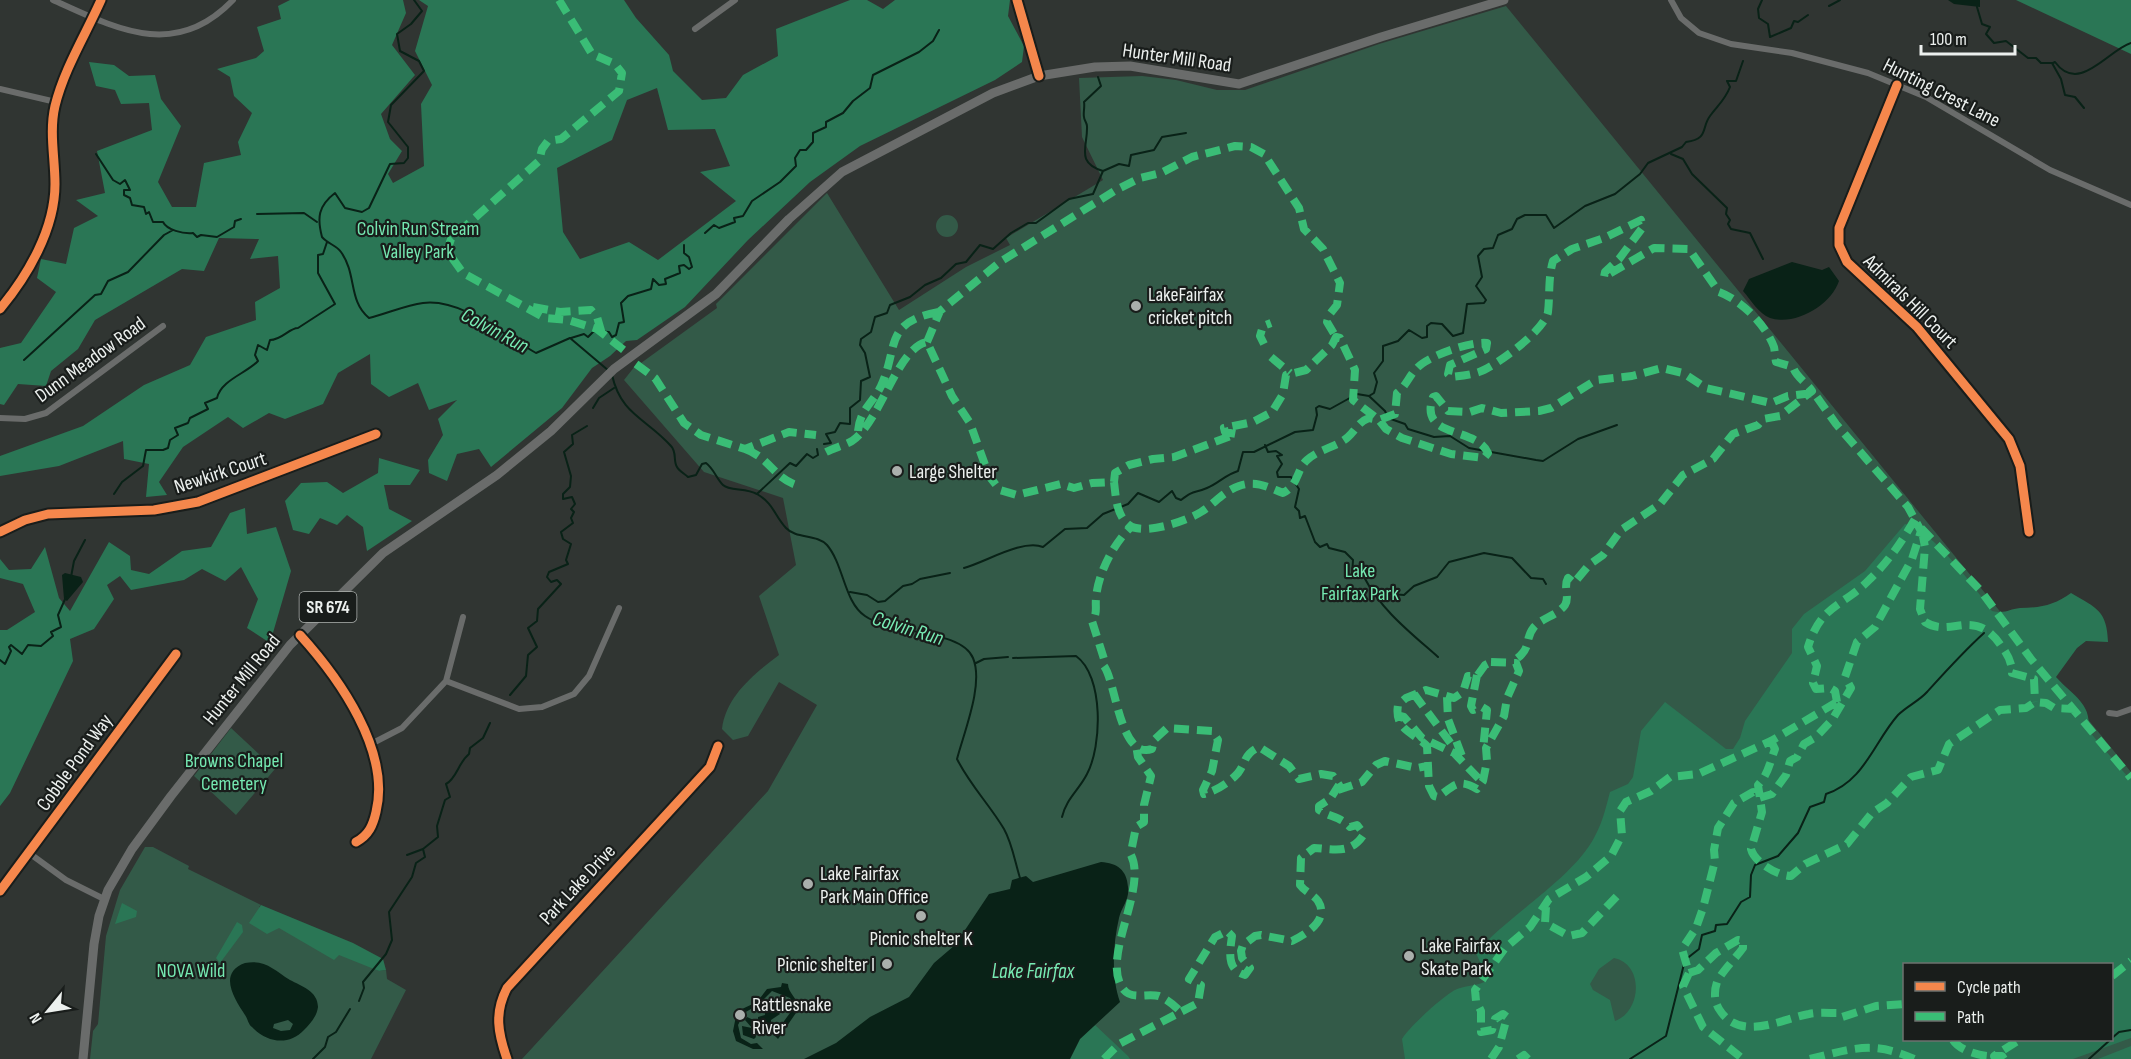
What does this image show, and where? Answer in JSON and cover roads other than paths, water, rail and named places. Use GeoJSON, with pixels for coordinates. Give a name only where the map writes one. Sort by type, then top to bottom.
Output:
{"type":"FeatureCollection","features":[{"type":"Feature","properties":{"kind":"main road","name":"Hunter Mill Road"},"geometry":{"type":"LineString","coordinates":[[83,1059],[94,944],[104,899],[132,849],[171,796],[300,635],[383,553],[497,475],[568,414],[604,375],[643,340],[695,310],[725,286],[789,219],[842,172],[993,93],[1039,76],[1071,69],[1123,66],[1239,84],[1381,37],[1504,0]]}},
{"type":"Feature","properties":{"kind":"street"},"geometry":{"type":"LineString","coordinates":[[53,0],[124,31],[159,34],[196,25],[215,16],[233,0]]}},
{"type":"Feature","properties":{"kind":"street"},"geometry":{"type":"LineString","coordinates":[[0,309],[32,262],[49,222],[55,186],[52,128],[56,102],[101,0]]}},
{"type":"Feature","properties":{"kind":"street"},"geometry":{"type":"LineString","coordinates":[[696,29],[735,0]]}},
{"type":"Feature","properties":{"kind":"street"},"geometry":{"type":"LineString","coordinates":[[1017,0],[1039,76]]}},
{"type":"Feature","properties":{"kind":"street","name":"Hunting Crest Lane"},"geometry":{"type":"LineString","coordinates":[[1671,0],[1680,18],[1699,33],[1731,44],[1792,53],[1868,73],[1897,84],[1926,97],[2050,170],[2131,206]]}},
{"type":"Feature","properties":{"kind":"street","name":"Admirals Hill Court"},"geometry":{"type":"LineString","coordinates":[[1897,84],[1839,228],[1840,250],[1847,262],[1917,327],[2009,439],[2017,454],[2029,532]]}},
{"type":"Feature","properties":{"kind":"street"},"geometry":{"type":"LineString","coordinates":[[0,89],[56,102]]}},
{"type":"Feature","properties":{"kind":"street","name":"Dunn Meadow Road"},"geometry":{"type":"LineString","coordinates":[[0,418],[25,420],[56,408],[162,326]]}},
{"type":"Feature","properties":{"kind":"street","name":"Newkirk Court"},"geometry":{"type":"LineString","coordinates":[[0,532],[24,520],[48,514],[154,510],[198,502],[376,434]]}},
{"type":"Feature","properties":{"kind":"street"},"geometry":{"type":"LineString","coordinates":[[446,681],[519,709],[542,707],[574,694],[589,676],[619,608]]}},
{"type":"Feature","properties":{"kind":"street"},"geometry":{"type":"LineString","coordinates":[[371,744],[402,728],[446,681],[463,617]]}},
{"type":"Feature","properties":{"kind":"street"},"geometry":{"type":"LineString","coordinates":[[300,635],[328,669],[371,744],[378,769],[378,807],[371,829],[356,842]]}},
{"type":"Feature","properties":{"kind":"street","name":"Cobble Pond Way"},"geometry":{"type":"LineString","coordinates":[[0,891],[176,654]]}},
{"type":"Feature","properties":{"kind":"street"},"geometry":{"type":"LineString","coordinates":[[2109,713],[2117,714],[2131,709]]}},
{"type":"Feature","properties":{"kind":"street","name":"Park Lake Drive"},"geometry":{"type":"LineString","coordinates":[[507,1059],[499,1036],[497,1017],[501,998],[507,988],[710,767],[718,746]]}},
{"type":"Feature","properties":{"kind":"street"},"geometry":{"type":"LineString","coordinates":[[29,854],[66,880],[104,899]]}},
{"type":"Feature","properties":{"kind":"water"},"geometry":{"type":"Polygon","coordinates":[[[1948,0],[1980,0],[1980,7],[1954,4],[1948,0]]]}},
{"type":"Feature","properties":{"kind":"water"},"geometry":{"type":"Polygon","coordinates":[[[1792,262],[1822,270],[1829,267],[1839,281],[1828,298],[1811,312],[1791,319],[1770,318],[1759,310],[1743,291],[1749,279],[1792,262]]]}},
{"type":"Feature","properties":{"kind":"water"},"geometry":{"type":"Polygon","coordinates":[[[65,573],[81,577],[83,582],[67,601],[64,599],[62,575],[65,573]]]}},
{"type":"Feature","properties":{"kind":"water","name":"Lake Fairfax"},"geometry":{"type":"Polygon","coordinates":[[[1101,862],[1120,868],[1127,881],[1128,896],[1119,918],[1114,949],[1115,982],[1120,1002],[1080,1039],[1070,1059],[804,1059],[836,1043],[870,1017],[909,997],[934,963],[955,945],[989,894],[1010,889],[1012,880],[1026,876],[1033,882],[1101,862]]]}},
{"type":"Feature","properties":{"kind":"water"},"geometry":{"type":"Polygon","coordinates":[[[252,962],[264,964],[308,990],[315,997],[318,1007],[313,1020],[292,1039],[271,1039],[258,1032],[250,1024],[233,995],[230,980],[237,967],[252,962]],[[288,1020],[274,1024],[273,1028],[281,1031],[290,1030],[293,1024],[288,1020]]]}},
{"type":"Feature","properties":{"kind":"water","name":"Rattlesnake River"},"geometry":{"type":"Polygon","coordinates":[[[782,983],[788,984],[797,1002],[798,1010],[778,1039],[774,1035],[795,1006],[790,998],[772,991],[758,1005],[744,1013],[738,1025],[741,1038],[751,1044],[757,1043],[763,1049],[753,1049],[736,1041],[733,1031],[736,1016],[742,1009],[757,1002],[767,989],[781,987],[782,983]]]}},
{"type":"Feature","properties":{"kind":"water"},"geometry":{"type":"Polygon","coordinates":[[[772,1006],[780,1014],[771,1020],[771,1030],[767,1028],[763,1034],[760,1031],[759,1034],[753,1030],[756,1037],[754,1039],[743,1035],[742,1026],[752,1028],[745,1020],[747,1017],[758,1022],[758,1017],[765,1015],[764,1007],[772,1006]]]}},
{"type":"Feature","properties":{"kind":"waterway","name":"Colvin Run"},"geometry":{"type":"LineString","coordinates":[[414,0],[422,11],[411,24],[397,34],[400,51],[419,61],[424,71],[391,105],[388,122],[408,147],[408,158],[404,163],[390,164],[369,208],[362,212],[345,208],[335,193],[329,198],[319,218],[322,237],[339,250],[346,260],[358,304],[369,318],[423,303],[452,306],[482,319],[536,353],[570,338],[609,371]]}},
{"type":"Feature","properties":{"kind":"waterway"},"geometry":{"type":"LineString","coordinates":[[1762,0],[1758,9],[1759,18],[1768,24],[1770,37],[1791,28],[1794,21],[1798,22],[1808,15]]}},
{"type":"Feature","properties":{"kind":"waterway"},"geometry":{"type":"LineString","coordinates":[[1829,6],[1840,0]]}},
{"type":"Feature","properties":{"kind":"waterway"},"geometry":{"type":"LineString","coordinates":[[1977,7],[1982,24],[1990,27],[1986,34],[1994,43],[2006,41],[2028,58],[2036,58],[2041,63],[2052,63],[2061,79],[2065,95],[2075,97],[2084,108]]}},
{"type":"Feature","properties":{"kind":"waterway"},"geometry":{"type":"LineString","coordinates":[[705,233],[714,225],[719,228],[735,222],[734,218],[743,216],[752,201],[780,182],[796,166],[795,158],[800,150],[806,150],[813,142],[813,133],[826,127],[826,122],[843,113],[853,101],[870,88],[873,75],[919,52],[933,41],[939,30]]}},
{"type":"Feature","properties":{"kind":"waterway"},"geometry":{"type":"LineString","coordinates":[[2053,63],[2055,62],[2064,71],[2074,74],[2084,72],[2131,43]]}},
{"type":"Feature","properties":{"kind":"waterway"},"geometry":{"type":"LineString","coordinates":[[964,568],[1025,546],[1043,547],[1065,529],[1087,528],[1103,514],[1128,504],[1138,493],[1159,502],[1172,491],[1176,498],[1181,500],[1238,471],[1243,452],[1254,452],[1295,432],[1313,430],[1317,415],[1316,408],[1319,406],[1330,409],[1357,394],[1369,396],[1374,393],[1377,382],[1374,373],[1383,361],[1383,346],[1398,341],[1409,330],[1422,338],[1427,337],[1427,326],[1431,323],[1442,324],[1453,336],[1463,333],[1467,304],[1484,303],[1486,300],[1476,286],[1482,277],[1478,256],[1484,249],[1493,248],[1498,235],[1512,229],[1517,219],[1525,215],[1546,215],[1554,228],[1585,206],[1615,194],[1640,174],[1648,163],[1701,136],[1707,120],[1728,92],[1730,87],[1727,81],[1736,81],[1743,61]]}},
{"type":"Feature","properties":{"kind":"waterway"},"geometry":{"type":"LineString","coordinates":[[1098,77],[1101,86],[1084,102],[1087,126],[1085,153],[1089,163],[1103,171]]}},
{"type":"Feature","properties":{"kind":"waterway"},"geometry":{"type":"LineString","coordinates":[[824,444],[831,443],[826,434],[835,432],[840,423],[850,424],[850,408],[860,400],[861,381],[870,377],[865,353],[860,345],[861,339],[871,332],[875,317],[887,313],[890,305],[910,297],[925,285],[941,278],[956,264],[966,262],[980,245],[993,249],[1011,233],[1028,223],[1036,223],[1069,199],[1093,194],[1103,171],[1119,164],[1129,166],[1131,155],[1154,150],[1162,137],[1186,133]]}},
{"type":"Feature","properties":{"kind":"waterway"},"geometry":{"type":"LineString","coordinates":[[96,154],[113,180],[120,184],[125,180],[130,190],[124,190],[124,195],[130,198],[132,205],[144,207],[146,214],[149,212],[153,222],[163,222],[172,229],[193,233],[197,237],[201,235],[217,237],[234,227],[235,221],[241,219]]}},
{"type":"Feature","properties":{"kind":"waterway"},"geometry":{"type":"LineString","coordinates":[[1671,154],[1683,159],[1692,174],[1727,208],[1726,214],[1730,220],[1728,224],[1731,229],[1750,233],[1763,259]]}},
{"type":"Feature","properties":{"kind":"waterway"},"geometry":{"type":"LineString","coordinates":[[257,214],[304,213],[317,222]]}},
{"type":"Feature","properties":{"kind":"waterway"},"geometry":{"type":"LineString","coordinates":[[24,360],[95,295],[101,294],[108,281],[128,272],[164,235],[173,230]]}},
{"type":"Feature","properties":{"kind":"waterway"},"geometry":{"type":"LineString","coordinates":[[114,494],[122,482],[143,466],[146,450],[168,448],[170,440],[178,435],[175,428],[188,423],[190,418],[208,409],[205,403],[217,398],[224,386],[258,361],[255,355],[258,345],[267,350],[270,340],[298,328],[335,304],[318,273],[318,255],[323,254],[327,242]]}},
{"type":"Feature","properties":{"kind":"waterway"},"geometry":{"type":"LineString","coordinates":[[571,338],[584,334],[588,337],[594,331],[609,332],[612,337],[616,335],[619,323],[624,322],[621,303],[628,296],[651,289],[653,279],[659,285],[666,284],[665,279],[680,273],[679,266],[684,265],[689,269],[692,267],[689,257],[684,253],[684,245]]}},
{"type":"Feature","properties":{"kind":"waterway","name":"Colvin Run"},"geometry":{"type":"LineString","coordinates":[[612,375],[616,388],[628,408],[673,448],[676,465],[688,477],[696,475],[702,464],[706,463],[726,487],[753,492],[763,498],[790,531],[818,539],[827,545],[833,553],[848,593],[858,610],[865,616],[877,622],[941,637],[966,649],[973,658],[976,669],[975,694],[957,759],[1007,834],[1020,878]]}},
{"type":"Feature","properties":{"kind":"waterway"},"geometry":{"type":"LineString","coordinates":[[593,408],[599,398],[614,388]]}},
{"type":"Feature","properties":{"kind":"waterway"},"geometry":{"type":"LineString","coordinates":[[1369,396],[1385,411],[1388,418],[1405,424],[1408,429],[1434,437],[1450,436],[1469,448],[1543,461],[1578,439],[1617,425]]}},
{"type":"Feature","properties":{"kind":"waterway"},"geometry":{"type":"LineString","coordinates":[[510,695],[526,676],[528,655],[537,647],[528,628],[537,621],[538,609],[561,584],[557,580],[551,582],[547,577],[549,572],[568,564],[566,560],[571,544],[563,539],[561,532],[573,523],[571,518],[574,512],[571,509],[575,504],[572,497],[563,499],[563,494],[570,487],[571,476],[564,452],[573,444],[572,435],[587,426]]}},
{"type":"Feature","properties":{"kind":"waterway"},"geometry":{"type":"LineString","coordinates":[[1265,445],[1268,452],[1276,451],[1282,455],[1277,456],[1282,464],[1277,472],[1278,477],[1291,477],[1299,489],[1295,507],[1299,511],[1300,518],[1305,516],[1315,542],[1320,547],[1327,544],[1329,548],[1345,552],[1353,560],[1352,576],[1364,577],[1388,610],[1438,657]]}},
{"type":"Feature","properties":{"kind":"waterway"},"geometry":{"type":"LineString","coordinates":[[758,493],[790,463],[796,466],[807,454],[813,458],[818,455],[817,449]]}},
{"type":"Feature","properties":{"kind":"waterway"},"geometry":{"type":"LineString","coordinates":[[71,577],[74,561],[85,540]]}},
{"type":"Feature","properties":{"kind":"waterway"},"geometry":{"type":"LineString","coordinates":[[1370,588],[1379,593],[1404,595],[1414,586],[1437,577],[1449,562],[1484,553],[1512,558],[1531,578],[1543,579],[1546,584]]}},
{"type":"Feature","properties":{"kind":"waterway"},"geometry":{"type":"LineString","coordinates":[[850,592],[867,595],[878,602],[885,601],[903,586],[920,579],[950,573]]}},
{"type":"Feature","properties":{"kind":"waterway"},"geometry":{"type":"LineString","coordinates":[[0,660],[5,664],[11,651],[9,647],[11,645],[22,654],[28,645],[41,646],[53,636],[51,632],[61,627],[58,615],[66,597]]}},
{"type":"Feature","properties":{"kind":"waterway"},"geometry":{"type":"LineString","coordinates":[[1630,1059],[1666,1036],[1685,960],[1699,949],[1702,935],[1715,931],[1716,925],[1727,924],[1741,902],[1750,897],[1751,875],[1755,865],[1778,856],[1798,833],[1810,807],[1824,802],[1826,794],[1850,780],[1859,771],[1898,715],[1924,695],[1984,633]]}},
{"type":"Feature","properties":{"kind":"waterway"},"geometry":{"type":"LineString","coordinates":[[1013,658],[1076,656],[1092,679],[1098,712],[1096,747],[1087,774],[1066,805],[1062,817]]}},
{"type":"Feature","properties":{"kind":"waterway"},"geometry":{"type":"LineString","coordinates":[[976,663],[984,659],[1008,657]]}},
{"type":"Feature","properties":{"kind":"waterway"},"geometry":{"type":"LineString","coordinates":[[359,1001],[364,988],[363,982],[386,954],[392,940],[389,912],[412,877],[416,863],[425,857],[423,849],[438,837],[437,826],[445,800],[450,797],[446,784],[453,778],[469,754],[470,748],[483,738],[490,723]]}},
{"type":"Feature","properties":{"kind":"waterway"},"geometry":{"type":"LineString","coordinates":[[407,855],[423,849]]}},
{"type":"Feature","properties":{"kind":"waterway"},"geometry":{"type":"LineString","coordinates":[[313,1059],[325,1047],[328,1037],[336,1032],[350,1009]]}},
{"type":"Feature","properties":{"kind":"waterway"},"geometry":{"type":"LineString","coordinates":[[2113,1037],[2119,1032],[2131,1030]]}},
{"type":"Feature","properties":{"kind":"waterway"},"geometry":{"type":"LineString","coordinates":[[2089,1059],[2109,1041]]}},
{"type":"Feature","properties":{"kind":"place","name":"LakeFairfax cricket pitch"},"geometry":{"type":"Point","coordinates":[1136,306]}},
{"type":"Feature","properties":{"kind":"place","name":"Large Shelter"},"geometry":{"type":"Point","coordinates":[897,471]}},
{"type":"Feature","properties":{"kind":"place","name":"Lake Fairfax Park Main Office"},"geometry":{"type":"Point","coordinates":[808,884]}},
{"type":"Feature","properties":{"kind":"place","name":"Picnic shelter K"},"geometry":{"type":"Point","coordinates":[921,916]}},
{"type":"Feature","properties":{"kind":"place","name":"Lake Fairfax Skate Park"},"geometry":{"type":"Point","coordinates":[1409,956]}},
{"type":"Feature","properties":{"kind":"place","name":"Picnic shelter I"},"geometry":{"type":"Point","coordinates":[887,964]}},
{"type":"Feature","properties":{"kind":"place","name":"Rattlesnake River"},"geometry":{"type":"Point","coordinates":[740,1015]}},
{"type":"Feature","properties":{"kind":"park label","name":"Colvin Run Stream Valley Park"},"geometry":{"type":"Point","coordinates":[418,240]}},
{"type":"Feature","properties":{"kind":"park label","name":"Lake Fairfax Park"},"geometry":{"type":"Point","coordinates":[1360,582]}},
{"type":"Feature","properties":{"kind":"park label","name":"Browns Chapel Cemetery"},"geometry":{"type":"Point","coordinates":[234,772]}},
{"type":"Feature","properties":{"kind":"park label","name":"NOVA Wild"},"geometry":{"type":"Point","coordinates":[191,970]}}]}
